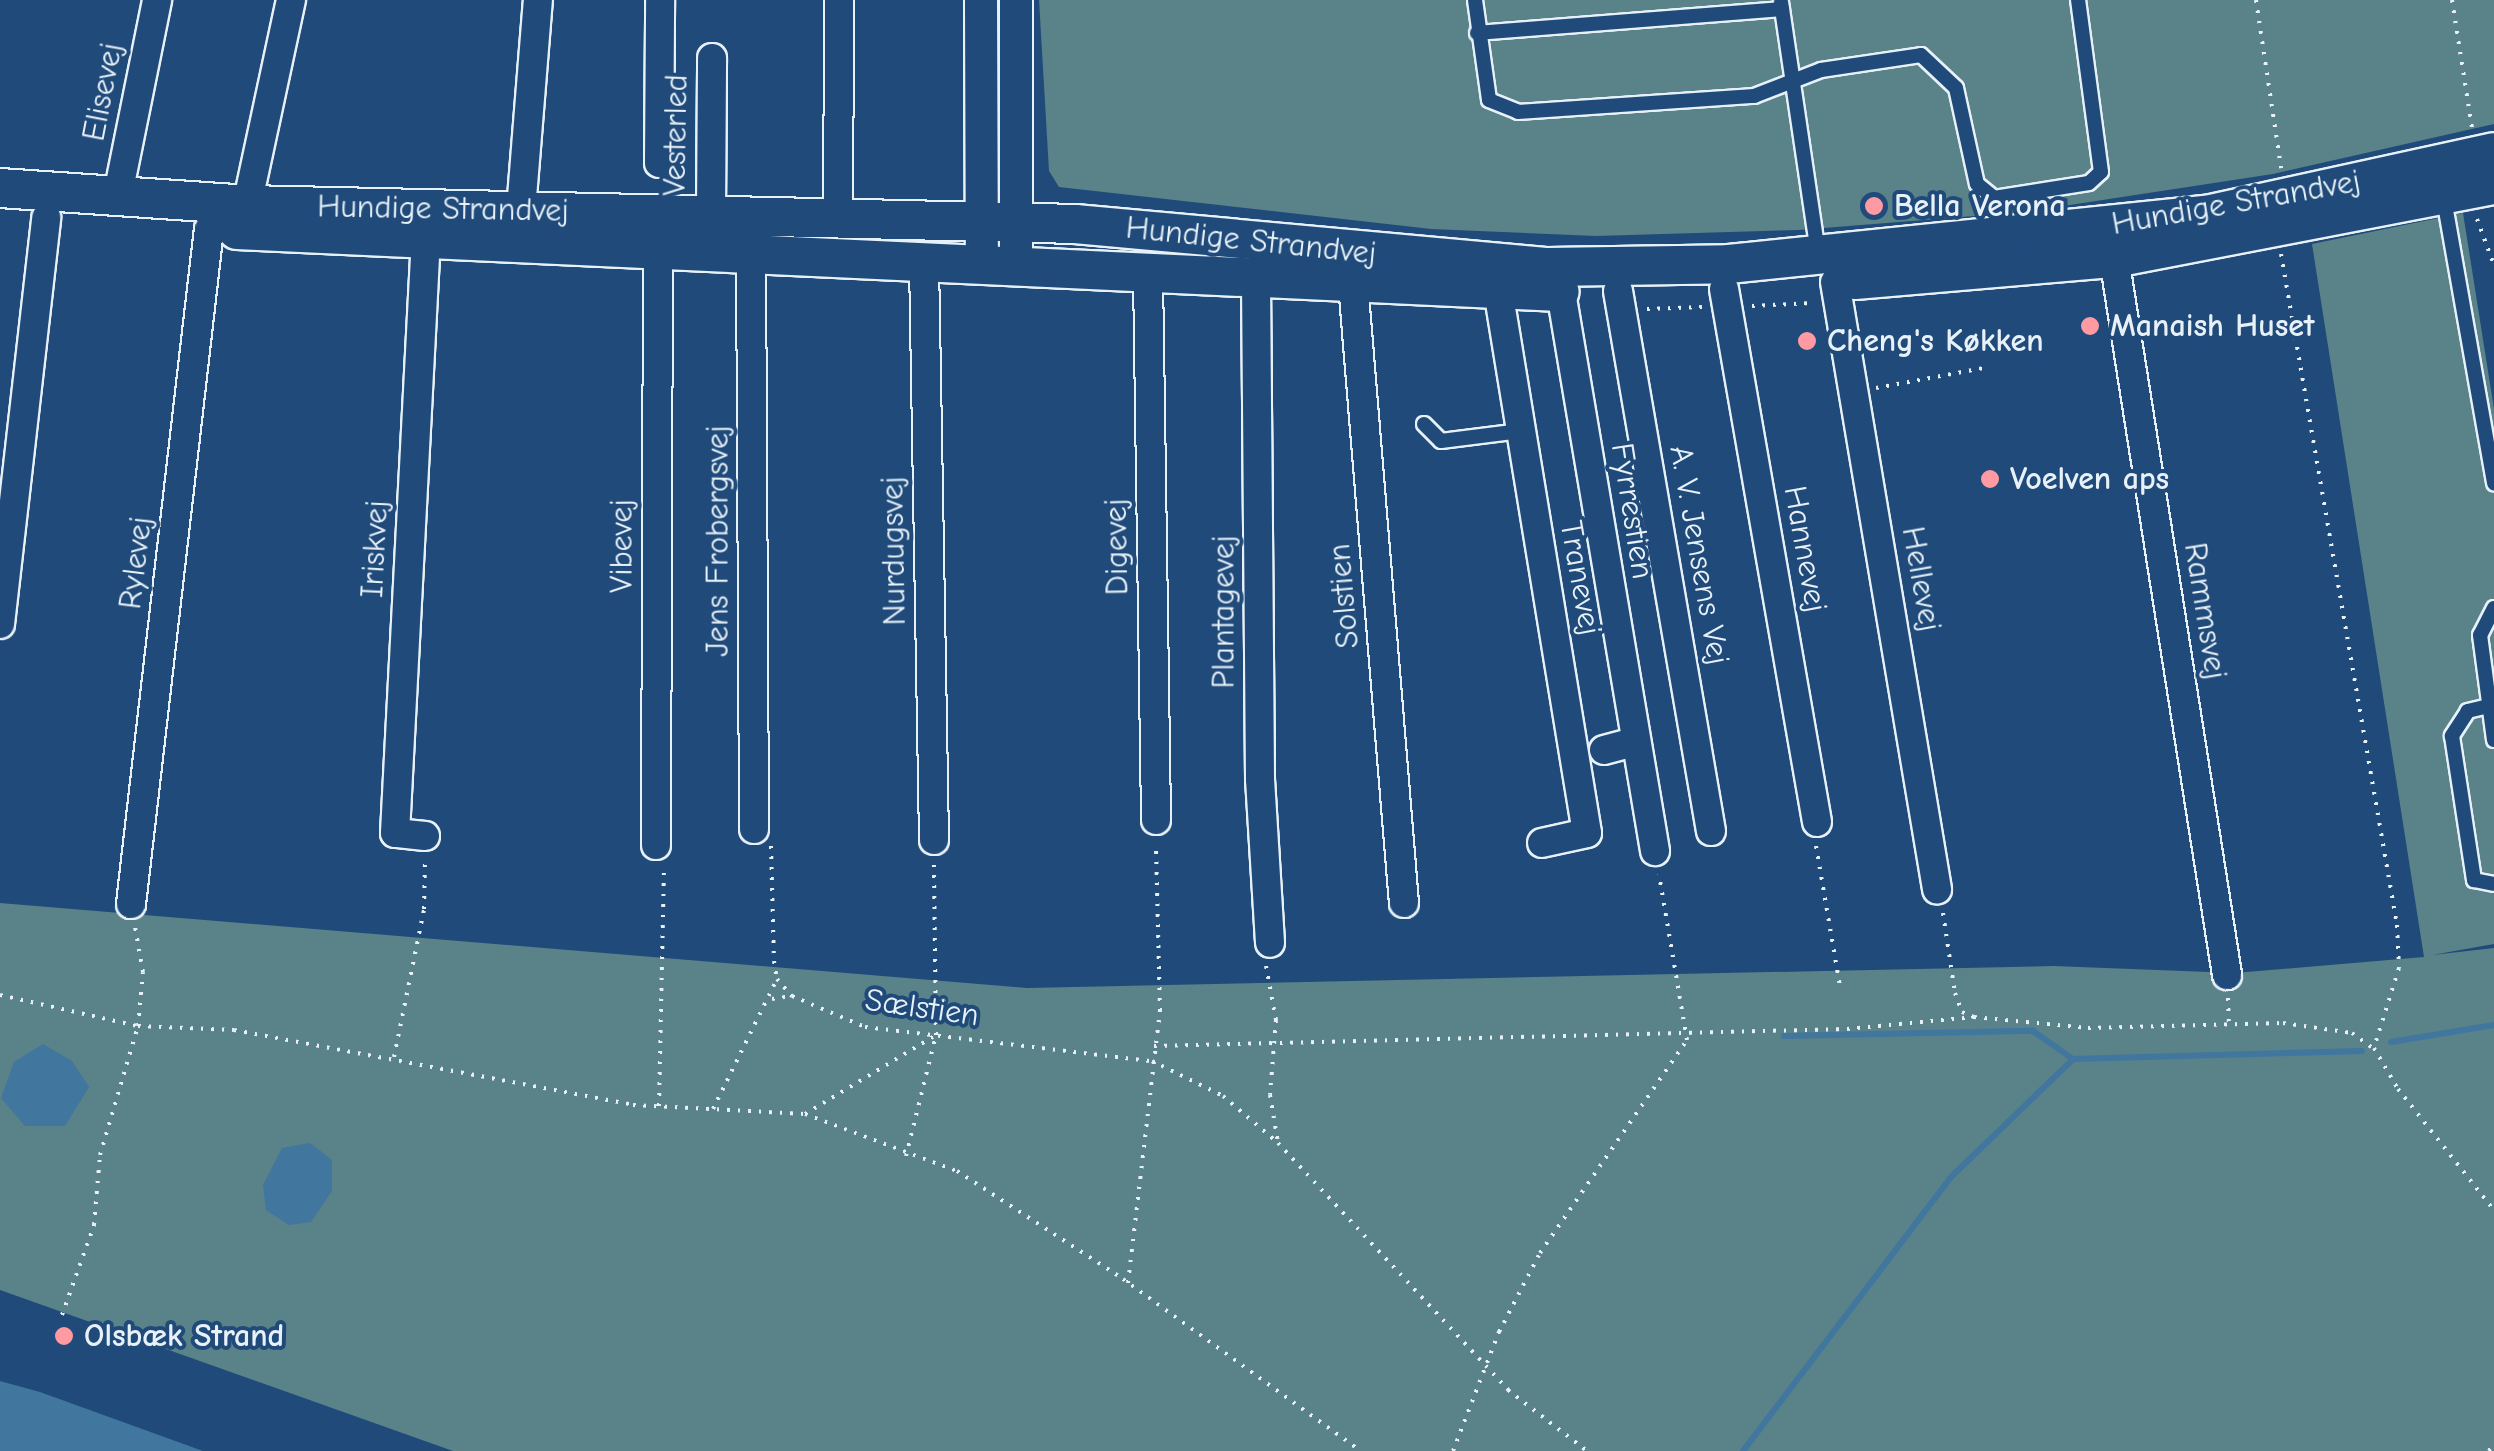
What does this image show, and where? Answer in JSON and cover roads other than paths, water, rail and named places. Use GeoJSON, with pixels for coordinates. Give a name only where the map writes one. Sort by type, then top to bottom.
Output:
{"type":"FeatureCollection","features":[{"type":"Feature","properties":{"kind":"main road","name":"Hundige Strandvej"},"geometry":{"type":"LineString","coordinates":[[0,188],[248,206],[710,212],[999,221],[1548,266],[1827,270],[2114,258],[2281,214],[2476,176]]}},
{"type":"Feature","properties":{"kind":"main road","name":"Hundige Strandvej"},"geometry":{"type":"LineString","coordinates":[[0,214],[209,229],[1561,292],[1724,289],[1827,270],[2206,215],[2281,214],[2476,176]]}},
{"type":"Feature","properties":{"kind":"street","name":"Elisevej"},"geometry":{"type":"LineString","coordinates":[[117,198],[157,0]]}},
{"type":"Feature","properties":{"kind":"street"},"geometry":{"type":"LineString","coordinates":[[248,206],[292,0]]}},
{"type":"Feature","properties":{"kind":"street"},"geometry":{"type":"LineString","coordinates":[[522,210],[538,0]]}},
{"type":"Feature","properties":{"kind":"street"},"geometry":{"type":"LineString","coordinates":[[659,163],[660,0]]}},
{"type":"Feature","properties":{"kind":"street"},"geometry":{"type":"LineString","coordinates":[[838,215],[839,0]]}},
{"type":"Feature","properties":{"kind":"street"},"geometry":{"type":"LineString","coordinates":[[981,0],[999,221]]}},
{"type":"Feature","properties":{"kind":"street"},"geometry":{"type":"LineString","coordinates":[[999,264],[1016,0]]}},
{"type":"Feature","properties":{"kind":"street","name":"Vesterled"},"geometry":{"type":"LineString","coordinates":[[710,212],[712,58]]}},
{"type":"Feature","properties":{"kind":"street"},"geometry":{"type":"LineString","coordinates":[[0,624],[46,218]]}},
{"type":"Feature","properties":{"kind":"street","name":"Rylevej"},"geometry":{"type":"LineString","coordinates":[[131,904],[209,229]]}},
{"type":"Feature","properties":{"kind":"street","name":"Iriskvej"},"geometry":{"type":"LineString","coordinates":[[425,836],[396,832],[426,238]]}},
{"type":"Feature","properties":{"kind":"street","name":"Vibevej"},"geometry":{"type":"LineString","coordinates":[[656,845],[658,247]]}},
{"type":"Feature","properties":{"kind":"street","name":"Jens Frobergsvej"},"geometry":{"type":"LineString","coordinates":[[751,252],[762,834]]}},
{"type":"Feature","properties":{"kind":"street","name":"Rammsvej"},"geometry":{"type":"LineString","coordinates":[[2114,258],[2226,975]]}},
{"type":"Feature","properties":{"kind":"street","name":"Nurdugsvej"},"geometry":{"type":"LineString","coordinates":[[924,261],[934,840]]}},
{"type":"Feature","properties":{"kind":"street","name":"Hellevej"},"geometry":{"type":"LineString","coordinates":[[1827,270],[1852,392],[1937,889]]}},
{"type":"Feature","properties":{"kind":"street","name":"Digevej"},"geometry":{"type":"LineString","coordinates":[[1148,273],[1156,820]]}},
{"type":"Feature","properties":{"kind":"street","name":"Plantagevej"},"geometry":{"type":"LineString","coordinates":[[1256,279],[1260,779],[1270,943]]}},
{"type":"Feature","properties":{"kind":"street","name":"Solstien"},"geometry":{"type":"LineString","coordinates":[[1353,283],[1404,903]]}},
{"type":"Feature","properties":{"kind":"street","name":"Hannevej"},"geometry":{"type":"LineString","coordinates":[[1724,289],[1818,822]]}},
{"type":"Feature","properties":{"kind":"street","name":"Tranevej"},"geometry":{"type":"LineString","coordinates":[[1498,290],[1588,833],[1542,844]]}},
{"type":"Feature","properties":{"kind":"street","name":"A. V. Jensens Vej"},"geometry":{"type":"LineString","coordinates":[[1618,291],[1711,831]]}},
{"type":"Feature","properties":{"kind":"street","name":"Fyrrestien"},"geometry":{"type":"LineString","coordinates":[[1561,292],[1655,851]]}},
{"type":"Feature","properties":{"kind":"street"},"geometry":{"type":"LineString","coordinates":[[1604,750],[1634,742]]}},
{"type":"Feature","properties":{"kind":"lane"},"geometry":{"type":"LineString","coordinates":[[1475,0],[1489,100],[1518,112],[1754,96],[1793,85],[1820,70],[1921,55],[1956,88],[1985,195],[2089,183],[2101,172],[2078,0]]}},
{"type":"Feature","properties":{"kind":"lane"},"geometry":{"type":"LineString","coordinates":[[1477,32],[1781,4],[1827,270]]}},
{"type":"Feature","properties":{"kind":"lane"},"geometry":{"type":"LineString","coordinates":[[2476,176],[2494,484]]}},
{"type":"Feature","properties":{"kind":"lane"},"geometry":{"type":"LineString","coordinates":[[1424,424],[1442,441],[1520,431]]}},
{"type":"Feature","properties":{"kind":"lane"},"geometry":{"type":"LineString","coordinates":[[2494,608],[2480,635],[2494,740]]}},
{"type":"Feature","properties":{"kind":"lane"},"geometry":{"type":"LineString","coordinates":[[2490,706],[2468,711],[2452,736],[2474,880],[2494,884]]}},
{"type":"Feature","properties":{"kind":"water"},"geometry":{"type":"Polygon","coordinates":[[[43,1044],[72,1061],[89,1087],[65,1126],[25,1126],[1,1098],[14,1062],[43,1044]]]}},
{"type":"Feature","properties":{"kind":"water"},"geometry":{"type":"Polygon","coordinates":[[[310,1143],[332,1160],[332,1191],[311,1222],[289,1225],[266,1210],[263,1185],[282,1148],[310,1143]]]}},
{"type":"Feature","properties":{"kind":"water"},"geometry":{"type":"Polygon","coordinates":[[[0,1381],[40,1392],[203,1451],[0,1451],[0,1381]]]}},
{"type":"Feature","properties":{"kind":"waterway"},"geometry":{"type":"LineString","coordinates":[[2391,1042],[2494,1025]]}},
{"type":"Feature","properties":{"kind":"waterway"},"geometry":{"type":"LineString","coordinates":[[1784,1036],[2033,1031],[2073,1059]]}},
{"type":"Feature","properties":{"kind":"waterway"},"geometry":{"type":"LineString","coordinates":[[1743,1451],[1952,1176],[2073,1059],[2362,1051]]}},
{"type":"Feature","properties":{"kind":"place","name":"Bella Verona"},"geometry":{"type":"Point","coordinates":[1874,206]}},
{"type":"Feature","properties":{"kind":"place","name":"Manaish Huset"},"geometry":{"type":"Point","coordinates":[2090,326]}},
{"type":"Feature","properties":{"kind":"place","name":"Cheng's Køkken"},"geometry":{"type":"Point","coordinates":[1807,341]}},
{"type":"Feature","properties":{"kind":"place","name":"Voelven aps"},"geometry":{"type":"Point","coordinates":[1990,479]}},
{"type":"Feature","properties":{"kind":"place","name":"Olsbæk Strand"},"geometry":{"type":"Point","coordinates":[64,1336]}}]}
